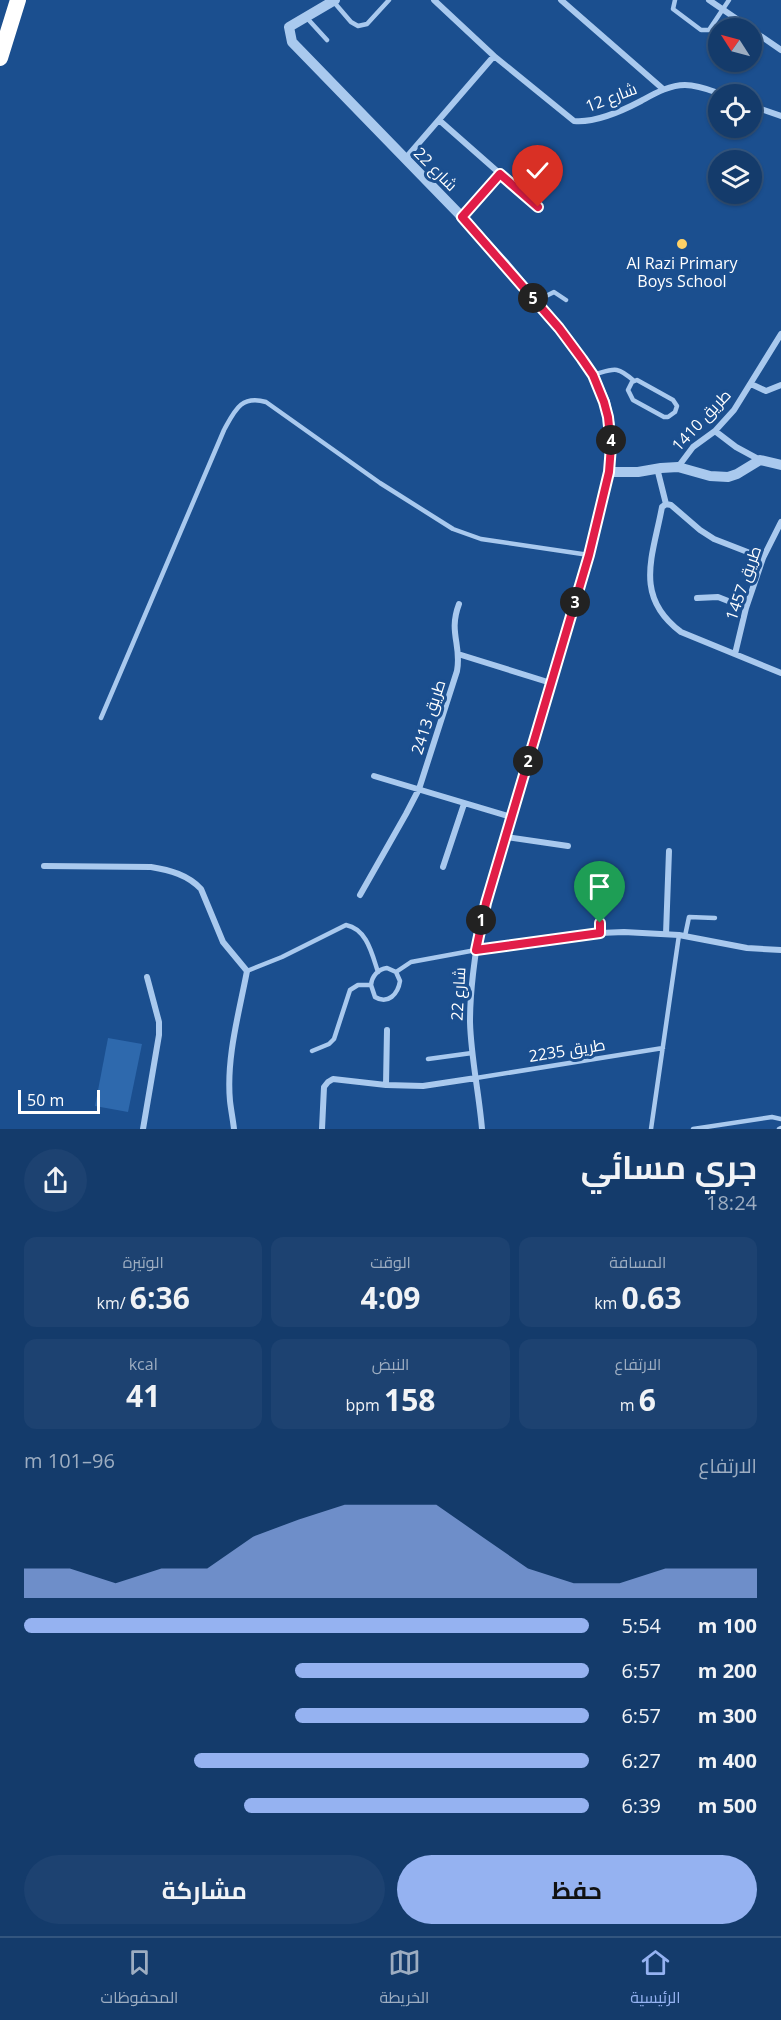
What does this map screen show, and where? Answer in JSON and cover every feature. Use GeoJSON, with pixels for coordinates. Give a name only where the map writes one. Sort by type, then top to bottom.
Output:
{"type":"FeatureCollection","features":[{"type":"Feature","properties":{"kind":"highway"},"geometry":{"type":"LineString","coordinates":[[0,58],[18,0]]}},
{"type":"Feature","properties":{"kind":"street","name":"شارع 12"},"geometry":{"type":"LineString","coordinates":[[434,0],[494,56],[574,121],[583,122],[601,117],[635,104],[663,89],[682,84],[708,90]]}},
{"type":"Feature","properties":{"kind":"street"},"geometry":{"type":"LineString","coordinates":[[709,0],[735,18]]}},
{"type":"Feature","properties":{"kind":"street"},"geometry":{"type":"LineString","coordinates":[[306,17],[334,1]]}},
{"type":"Feature","properties":{"kind":"street"},"geometry":{"type":"LineString","coordinates":[[566,1],[663,89]]}},
{"type":"Feature","properties":{"kind":"street","name":"شارع 22"},"geometry":{"type":"LineString","coordinates":[[306,17],[289,27],[295,46],[462,217],[536,301],[571,343],[593,375],[608,417],[611,446],[609,472],[589,555],[483,913],[476,950],[471,998],[472,1053],[482,1129]]}},
{"type":"Feature","properties":{"kind":"street"},"geometry":{"type":"LineString","coordinates":[[762,37],[781,50]]}},
{"type":"Feature","properties":{"kind":"street"},"geometry":{"type":"LineString","coordinates":[[405,159],[494,56]]}},
{"type":"Feature","properties":{"kind":"street"},"geometry":{"type":"LineString","coordinates":[[762,109],[781,116]]}},
{"type":"Feature","properties":{"kind":"street"},"geometry":{"type":"LineString","coordinates":[[439,120],[538,207]]}},
{"type":"Feature","properties":{"kind":"street"},"geometry":{"type":"LineString","coordinates":[[462,217],[500,174]]}},
{"type":"Feature","properties":{"kind":"street","name":"طريق 1410"},"geometry":{"type":"LineString","coordinates":[[609,472],[638,472],[678,467],[693,447],[715,430],[734,410],[781,334]]}},
{"type":"Feature","properties":{"kind":"street"},"geometry":{"type":"LineString","coordinates":[[751,384],[765,391],[781,385]]}},
{"type":"Feature","properties":{"kind":"street"},"geometry":{"type":"LineString","coordinates":[[715,430],[736,447],[760,460],[781,465]]}},
{"type":"Feature","properties":{"kind":"street"},"geometry":{"type":"LineString","coordinates":[[678,467],[710,476],[728,477],[760,460]]}},
{"type":"Feature","properties":{"kind":"street"},"geometry":{"type":"LineString","coordinates":[[657,468],[666,504]]}},
{"type":"Feature","properties":{"kind":"street"},"geometry":{"type":"LineString","coordinates":[[666,504],[671,505],[700,531],[714,539],[763,558]]}},
{"type":"Feature","properties":{"kind":"street"},"geometry":{"type":"LineString","coordinates":[[666,504],[662,507],[649,585],[653,598],[672,626],[681,632],[781,673]]}},
{"type":"Feature","properties":{"kind":"street","name":"طريق 1457"},"geometry":{"type":"LineString","coordinates":[[735,654],[746,608],[763,558],[779,531],[781,522]]}},
{"type":"Feature","properties":{"kind":"street"},"geometry":{"type":"LineString","coordinates":[[697,598],[717,597],[746,608]]}},
{"type":"Feature","properties":{"kind":"street","name":"طريق 2413"},"geometry":{"type":"LineString","coordinates":[[360,895],[418,789],[457,671],[458,654],[453,631],[459,604]]}},
{"type":"Feature","properties":{"kind":"street"},"geometry":{"type":"LineString","coordinates":[[458,654],[551,683]]}},
{"type":"Feature","properties":{"kind":"street"},"geometry":{"type":"LineString","coordinates":[[374,776],[512,818]]}},
{"type":"Feature","properties":{"kind":"street"},"geometry":{"type":"LineString","coordinates":[[443,867],[464,804]]}},
{"type":"Feature","properties":{"kind":"street"},"geometry":{"type":"LineString","coordinates":[[506,837],[568,846]]}},
{"type":"Feature","properties":{"kind":"street"},"geometry":{"type":"LineString","coordinates":[[666,934],[669,851]]}},
{"type":"Feature","properties":{"kind":"street"},"geometry":{"type":"LineString","coordinates":[[44,866],[167,869],[180,874],[201,889],[223,942],[247,971],[233,1047],[230,1100],[234,1129]]}},
{"type":"Feature","properties":{"kind":"street"},"geometry":{"type":"LineString","coordinates":[[476,950],[600,933],[624,932],[666,934],[747,948],[781,950]]}},
{"type":"Feature","properties":{"kind":"street"},"geometry":{"type":"LineString","coordinates":[[143,1129],[159,1035],[159,1022],[147,977]]}},
{"type":"Feature","properties":{"kind":"street"},"geometry":{"type":"LineString","coordinates":[[386,1085],[387,1030]]}},
{"type":"Feature","properties":{"kind":"street"},"geometry":{"type":"LineString","coordinates":[[322,1129],[324,1090],[328,1082],[336,1079],[386,1085],[423,1086],[476,1078]]}},
{"type":"Feature","properties":{"kind":"lane"},"geometry":{"type":"LineString","coordinates":[[334,1],[351,22],[358,26],[367,24],[389,0]]}},
{"type":"Feature","properties":{"kind":"lane"},"geometry":{"type":"LineString","coordinates":[[675,0],[673,9],[701,30],[706,31],[709,30],[729,0]]}},
{"type":"Feature","properties":{"kind":"lane"},"geometry":{"type":"LineString","coordinates":[[306,17],[327,40]]}},
{"type":"Feature","properties":{"kind":"lane"},"geometry":{"type":"LineString","coordinates":[[536,301],[554,292],[566,300]]}},
{"type":"Feature","properties":{"kind":"lane"},"geometry":{"type":"LineString","coordinates":[[593,375],[618,369],[634,381]]}},
{"type":"Feature","properties":{"kind":"lane"},"geometry":{"type":"LineString","coordinates":[[640,380],[673,400],[677,406],[675,412],[668,417],[660,416],[633,400],[628,390],[634,381],[640,380]]}},
{"type":"Feature","properties":{"kind":"lane"},"geometry":{"type":"LineString","coordinates":[[101,718],[224,430],[232,414],[243,402],[255,399],[267,402],[380,483],[453,529],[481,539],[589,555]]}},
{"type":"Feature","properties":{"kind":"lane"},"geometry":{"type":"LineString","coordinates":[[600,933],[603,873]]}},
{"type":"Feature","properties":{"kind":"lane"},"geometry":{"type":"LineString","coordinates":[[651,1129],[682,936],[689,917],[715,918]]}},
{"type":"Feature","properties":{"kind":"lane"},"geometry":{"type":"LineString","coordinates":[[247,971],[282,957],[346,925],[360,932],[371,950],[378,972]]}},
{"type":"Feature","properties":{"kind":"lane"},"geometry":{"type":"LineString","coordinates":[[396,972],[411,962],[476,950]]}},
{"type":"Feature","properties":{"kind":"lane"},"geometry":{"type":"LineString","coordinates":[[387,968],[396,972],[400,981],[395,994],[388,1000],[379,1000],[375,997],[371,985],[373,978],[378,972],[387,968]]}},
{"type":"Feature","properties":{"kind":"lane"},"geometry":{"type":"LineString","coordinates":[[312,1051],[329,1044],[334,1039],[348,993],[352,987],[371,985]]}},
{"type":"Feature","properties":{"kind":"lane","name":"طريق 2235"},"geometry":{"type":"LineString","coordinates":[[476,1078],[663,1048]]}},
{"type":"Feature","properties":{"kind":"lane"},"geometry":{"type":"LineString","coordinates":[[428,1059],[472,1053]]}},
{"type":"Feature","properties":{"kind":"lane"},"geometry":{"type":"LineString","coordinates":[[693,1129],[772,1117],[781,1119]]}},
{"type":"Feature","properties":{"kind":"shaded area"},"geometry":{"type":"Polygon","coordinates":[[[108,1038],[142,1044],[128,1112],[95,1106],[108,1038]]]}},
{"type":"Feature","properties":{"kind":"place","name":"Al Razi Primary Boys School"},"geometry":{"type":"Point","coordinates":[682,244]}},
{"type":"Feature","properties":{"kind":"route"},"geometry":{"type":"LineString","coordinates":[[538,207],[500,174],[462,217],[559,328],[593,375],[604,402],[611,431],[609,472],[589,555],[480,924],[476,950],[600,933],[600,923]]}}]}
